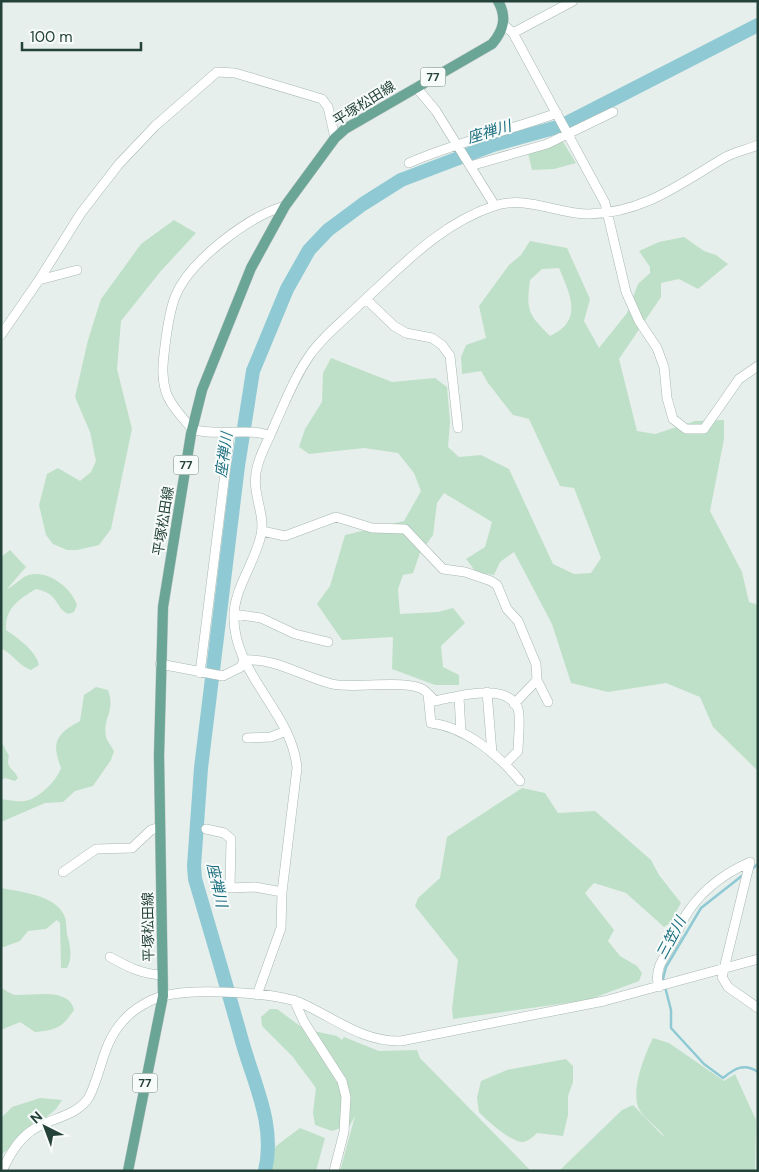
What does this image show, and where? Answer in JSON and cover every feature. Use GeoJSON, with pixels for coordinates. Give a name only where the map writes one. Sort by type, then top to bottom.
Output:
{"type":"FeatureCollection","features":[{"type":"Feature","properties":{"kind":"main road"},"geometry":{"type":"LineString","coordinates":[[498,1],[502,8],[504,25]]}},
{"type":"Feature","properties":{"kind":"main road","name":"平塚松田線"},"geometry":{"type":"LineString","coordinates":[[128,1171],[163,996],[160,664],[163,607],[192,429],[202,390],[250,268],[285,206],[335,138],[416,87],[492,44],[500,35],[504,25]]}},
{"type":"Feature","properties":{"kind":"street"},"geometry":{"type":"LineString","coordinates":[[512,33],[573,1]]}},
{"type":"Feature","properties":{"kind":"street"},"geometry":{"type":"LineString","coordinates":[[504,25],[512,33],[557,113],[609,212],[626,292],[639,321],[657,348],[664,367],[667,398],[674,419],[686,429],[704,429],[738,379],[758,366]]}},
{"type":"Feature","properties":{"kind":"street"},"geometry":{"type":"LineString","coordinates":[[1,334],[40,280],[81,214],[119,164],[155,126],[217,72],[235,73],[322,99],[328,107],[335,138]]}},
{"type":"Feature","properties":{"kind":"street"},"geometry":{"type":"LineString","coordinates":[[416,87],[436,111],[495,206]]}},
{"type":"Feature","properties":{"kind":"street"},"geometry":{"type":"LineString","coordinates":[[470,166],[532,149],[613,112]]}},
{"type":"Feature","properties":{"kind":"street"},"geometry":{"type":"LineString","coordinates":[[409,163],[557,113]]}},
{"type":"Feature","properties":{"kind":"street"},"geometry":{"type":"LineString","coordinates":[[257,995],[281,928],[282,892],[297,768],[295,753],[286,731],[244,660],[237,638],[234,614],[238,596],[258,548],[262,531],[254,480],[258,463],[292,387],[311,353],[320,342],[426,244],[447,229],[495,206],[518,203],[587,214],[637,207],[662,196],[723,158],[758,145]]}},
{"type":"Feature","properties":{"kind":"street"},"geometry":{"type":"LineString","coordinates":[[270,436],[264,433],[231,433],[192,429],[166,394],[162,375],[169,318],[175,296],[186,279],[206,256],[222,244],[252,222],[274,209],[285,206]]}},
{"type":"Feature","properties":{"kind":"street"},"geometry":{"type":"LineString","coordinates":[[40,280],[77,270]]}},
{"type":"Feature","properties":{"kind":"street"},"geometry":{"type":"LineString","coordinates":[[366,299],[394,326],[406,333],[432,338],[442,345],[450,356],[458,428]]}},
{"type":"Feature","properties":{"kind":"street"},"geometry":{"type":"LineString","coordinates":[[202,673],[231,433]]}},
{"type":"Feature","properties":{"kind":"street"},"geometry":{"type":"LineString","coordinates":[[262,531],[285,536],[336,517],[372,528],[405,529],[442,569],[465,572],[497,585],[507,609],[518,622],[536,664],[537,680],[548,702]]}},
{"type":"Feature","properties":{"kind":"street"},"geometry":{"type":"LineString","coordinates":[[234,614],[261,618],[295,634],[328,642]]}},
{"type":"Feature","properties":{"kind":"street"},"geometry":{"type":"LineString","coordinates":[[244,660],[258,659],[278,663],[298,673],[334,684],[380,684],[417,688],[428,694],[435,701],[487,692],[499,694],[518,709],[518,751],[506,763]]}},
{"type":"Feature","properties":{"kind":"street"},"geometry":{"type":"LineString","coordinates":[[160,664],[221,676],[241,667],[244,660]]}},
{"type":"Feature","properties":{"kind":"street"},"geometry":{"type":"LineString","coordinates":[[514,704],[537,680]]}},
{"type":"Feature","properties":{"kind":"street"},"geometry":{"type":"LineString","coordinates":[[487,692],[492,754]]}},
{"type":"Feature","properties":{"kind":"street"},"geometry":{"type":"LineString","coordinates":[[428,694],[431,723],[448,725],[461,732],[506,763],[520,781]]}},
{"type":"Feature","properties":{"kind":"street"},"geometry":{"type":"LineString","coordinates":[[459,697],[461,732]]}},
{"type":"Feature","properties":{"kind":"street"},"geometry":{"type":"LineString","coordinates":[[247,738],[271,736],[286,731]]}},
{"type":"Feature","properties":{"kind":"street"},"geometry":{"type":"LineString","coordinates":[[63,872],[96,849],[132,848],[151,830],[160,827]]}},
{"type":"Feature","properties":{"kind":"street"},"geometry":{"type":"LineString","coordinates":[[206,829],[224,833],[231,839],[230,888],[256,888],[282,892]]}},
{"type":"Feature","properties":{"kind":"street"},"geometry":{"type":"LineString","coordinates":[[659,987],[658,970],[660,962],[693,904],[711,886],[736,868],[750,862],[722,977],[728,987],[758,1008]]}},
{"type":"Feature","properties":{"kind":"street"},"geometry":{"type":"LineString","coordinates":[[110,957],[144,974],[162,975]]}},
{"type":"Feature","properties":{"kind":"street"},"geometry":{"type":"LineString","coordinates":[[2,1171],[18,1143],[30,1131],[80,1107],[88,1098],[113,1033],[132,1012],[163,996],[219,993],[257,995],[294,1000],[355,1033],[383,1041],[401,1041],[604,1002],[758,959]]}},
{"type":"Feature","properties":{"kind":"street"},"geometry":{"type":"LineString","coordinates":[[294,1000],[304,1022],[342,1081],[346,1097],[344,1132],[334,1171]]}},
{"type":"Feature","properties":{"kind":"green space"},"geometry":{"type":"Polygon","coordinates":[[[562,140],[576,163],[554,169],[532,170],[528,153],[562,140]]]}},
{"type":"Feature","properties":{"kind":"green space"},"geometry":{"type":"Polygon","coordinates":[[[174,220],[196,233],[160,272],[121,321],[117,369],[132,429],[111,529],[99,545],[77,550],[67,550],[53,544],[46,535],[39,505],[47,474],[58,468],[80,481],[91,472],[96,461],[90,432],[75,397],[88,340],[101,299],[141,244],[174,220]]]}},
{"type":"Feature","properties":{"kind":"green space"},"geometry":{"type":"Polygon","coordinates":[[[684,237],[728,264],[698,289],[679,279],[661,283],[661,297],[619,359],[637,431],[655,434],[695,421],[724,420],[724,439],[710,511],[742,572],[749,602],[758,605],[758,771],[713,727],[700,697],[666,683],[608,692],[571,683],[552,624],[514,552],[500,562],[494,575],[476,572],[466,559],[485,547],[492,522],[444,493],[437,503],[433,535],[420,553],[413,573],[403,575],[398,589],[400,614],[438,612],[453,608],[465,623],[441,646],[443,667],[459,675],[459,685],[435,685],[392,669],[393,637],[342,640],[317,604],[330,586],[345,535],[404,521],[421,491],[414,473],[398,453],[364,448],[309,454],[299,447],[305,429],[322,402],[323,373],[331,358],[392,382],[435,378],[447,387],[450,421],[448,447],[459,457],[481,455],[509,469],[553,564],[574,574],[591,573],[601,558],[574,488],[560,486],[529,419],[513,415],[481,371],[462,374],[461,357],[466,345],[486,338],[479,306],[509,265],[521,255],[530,241],[567,248],[590,299],[584,321],[599,348],[627,313],[638,284],[650,273],[650,267],[639,251],[659,242],[684,237]],[[559,268],[542,269],[530,280],[528,299],[530,311],[550,336],[561,330],[571,315],[570,297],[559,268]]]}},
{"type":"Feature","properties":{"kind":"green space"},"geometry":{"type":"Polygon","coordinates":[[[10,550],[26,567],[7,589],[26,576],[42,575],[64,586],[77,605],[74,612],[68,614],[60,608],[53,597],[44,591],[36,589],[14,605],[6,622],[6,630],[21,641],[34,655],[39,665],[31,670],[1,649],[1,557],[10,550]]]}},
{"type":"Feature","properties":{"kind":"green space"},"geometry":{"type":"Polygon","coordinates":[[[96,687],[108,690],[110,710],[105,730],[107,739],[114,751],[111,760],[93,786],[75,791],[63,802],[45,803],[1,822],[1,799],[29,800],[43,791],[56,778],[61,768],[56,752],[58,740],[66,730],[80,721],[84,695],[96,687]]]}},
{"type":"Feature","properties":{"kind":"green space"},"geometry":{"type":"Polygon","coordinates":[[[1,741],[9,756],[8,764],[18,778],[15,781],[5,778],[1,780],[1,741]]]}},
{"type":"Feature","properties":{"kind":"green space"},"geometry":{"type":"Polygon","coordinates":[[[522,788],[545,793],[558,813],[595,811],[651,860],[659,875],[681,903],[670,923],[664,927],[626,893],[594,883],[585,893],[614,930],[608,941],[620,956],[637,966],[642,973],[639,981],[588,1000],[453,1019],[452,1009],[458,960],[415,906],[418,898],[440,878],[447,837],[522,788]]]}},
{"type":"Feature","properties":{"kind":"green space"},"geometry":{"type":"Polygon","coordinates":[[[1,888],[37,896],[60,908],[66,920],[70,947],[70,960],[67,968],[61,968],[60,923],[57,920],[46,929],[28,931],[20,941],[1,948],[1,888]]]}},
{"type":"Feature","properties":{"kind":"green space"},"geometry":{"type":"Polygon","coordinates":[[[1,988],[15,995],[58,995],[71,1003],[74,1010],[66,1021],[53,1029],[35,1032],[20,1022],[1,1030],[1,988]]]}},
{"type":"Feature","properties":{"kind":"green space"},"geometry":{"type":"Polygon","coordinates":[[[270,1009],[277,1009],[304,1029],[337,1036],[342,1040],[344,1037],[379,1051],[417,1050],[420,1058],[531,1171],[340,1171],[355,1116],[350,1125],[332,1131],[315,1125],[313,1113],[316,1088],[292,1056],[262,1026],[261,1017],[270,1009]]]}},
{"type":"Feature","properties":{"kind":"green space"},"geometry":{"type":"Polygon","coordinates":[[[653,1038],[669,1043],[724,1081],[735,1074],[756,1120],[755,1171],[559,1171],[622,1110],[633,1105],[665,1138],[639,1109],[636,1093],[646,1053],[653,1038]]]}},
{"type":"Feature","properties":{"kind":"green space"},"geometry":{"type":"Polygon","coordinates":[[[566,1059],[573,1066],[573,1082],[568,1096],[568,1115],[563,1136],[537,1133],[527,1141],[518,1141],[512,1139],[479,1112],[477,1098],[481,1081],[507,1070],[566,1059]]]}},
{"type":"Feature","properties":{"kind":"green space"},"geometry":{"type":"Polygon","coordinates":[[[40,1098],[62,1100],[56,1109],[1,1155],[1,1118],[12,1107],[40,1098]]]}},
{"type":"Feature","properties":{"kind":"green space"},"geometry":{"type":"Polygon","coordinates":[[[300,1128],[325,1138],[316,1171],[262,1171],[276,1146],[300,1128]]]}},
{"type":"Feature","properties":{"kind":"waterway","name":"座禅川"},"geometry":{"type":"LineString","coordinates":[[265,1171],[268,1154],[266,1121],[195,879],[194,866],[201,768],[238,466],[253,371],[287,289],[309,250],[328,230],[363,204],[401,180],[493,145],[561,126],[758,25]]}},
{"type":"Feature","properties":{"kind":"waterway","name":"三笠川"},"geometry":{"type":"LineString","coordinates":[[752,869],[758,864]]}},
{"type":"Feature","properties":{"kind":"waterway","name":"三笠川"},"geometry":{"type":"LineString","coordinates":[[743,875],[701,908],[666,967],[663,979],[671,1010],[671,1028],[704,1064],[723,1078],[731,1072],[744,1067],[758,1072]]}}]}
